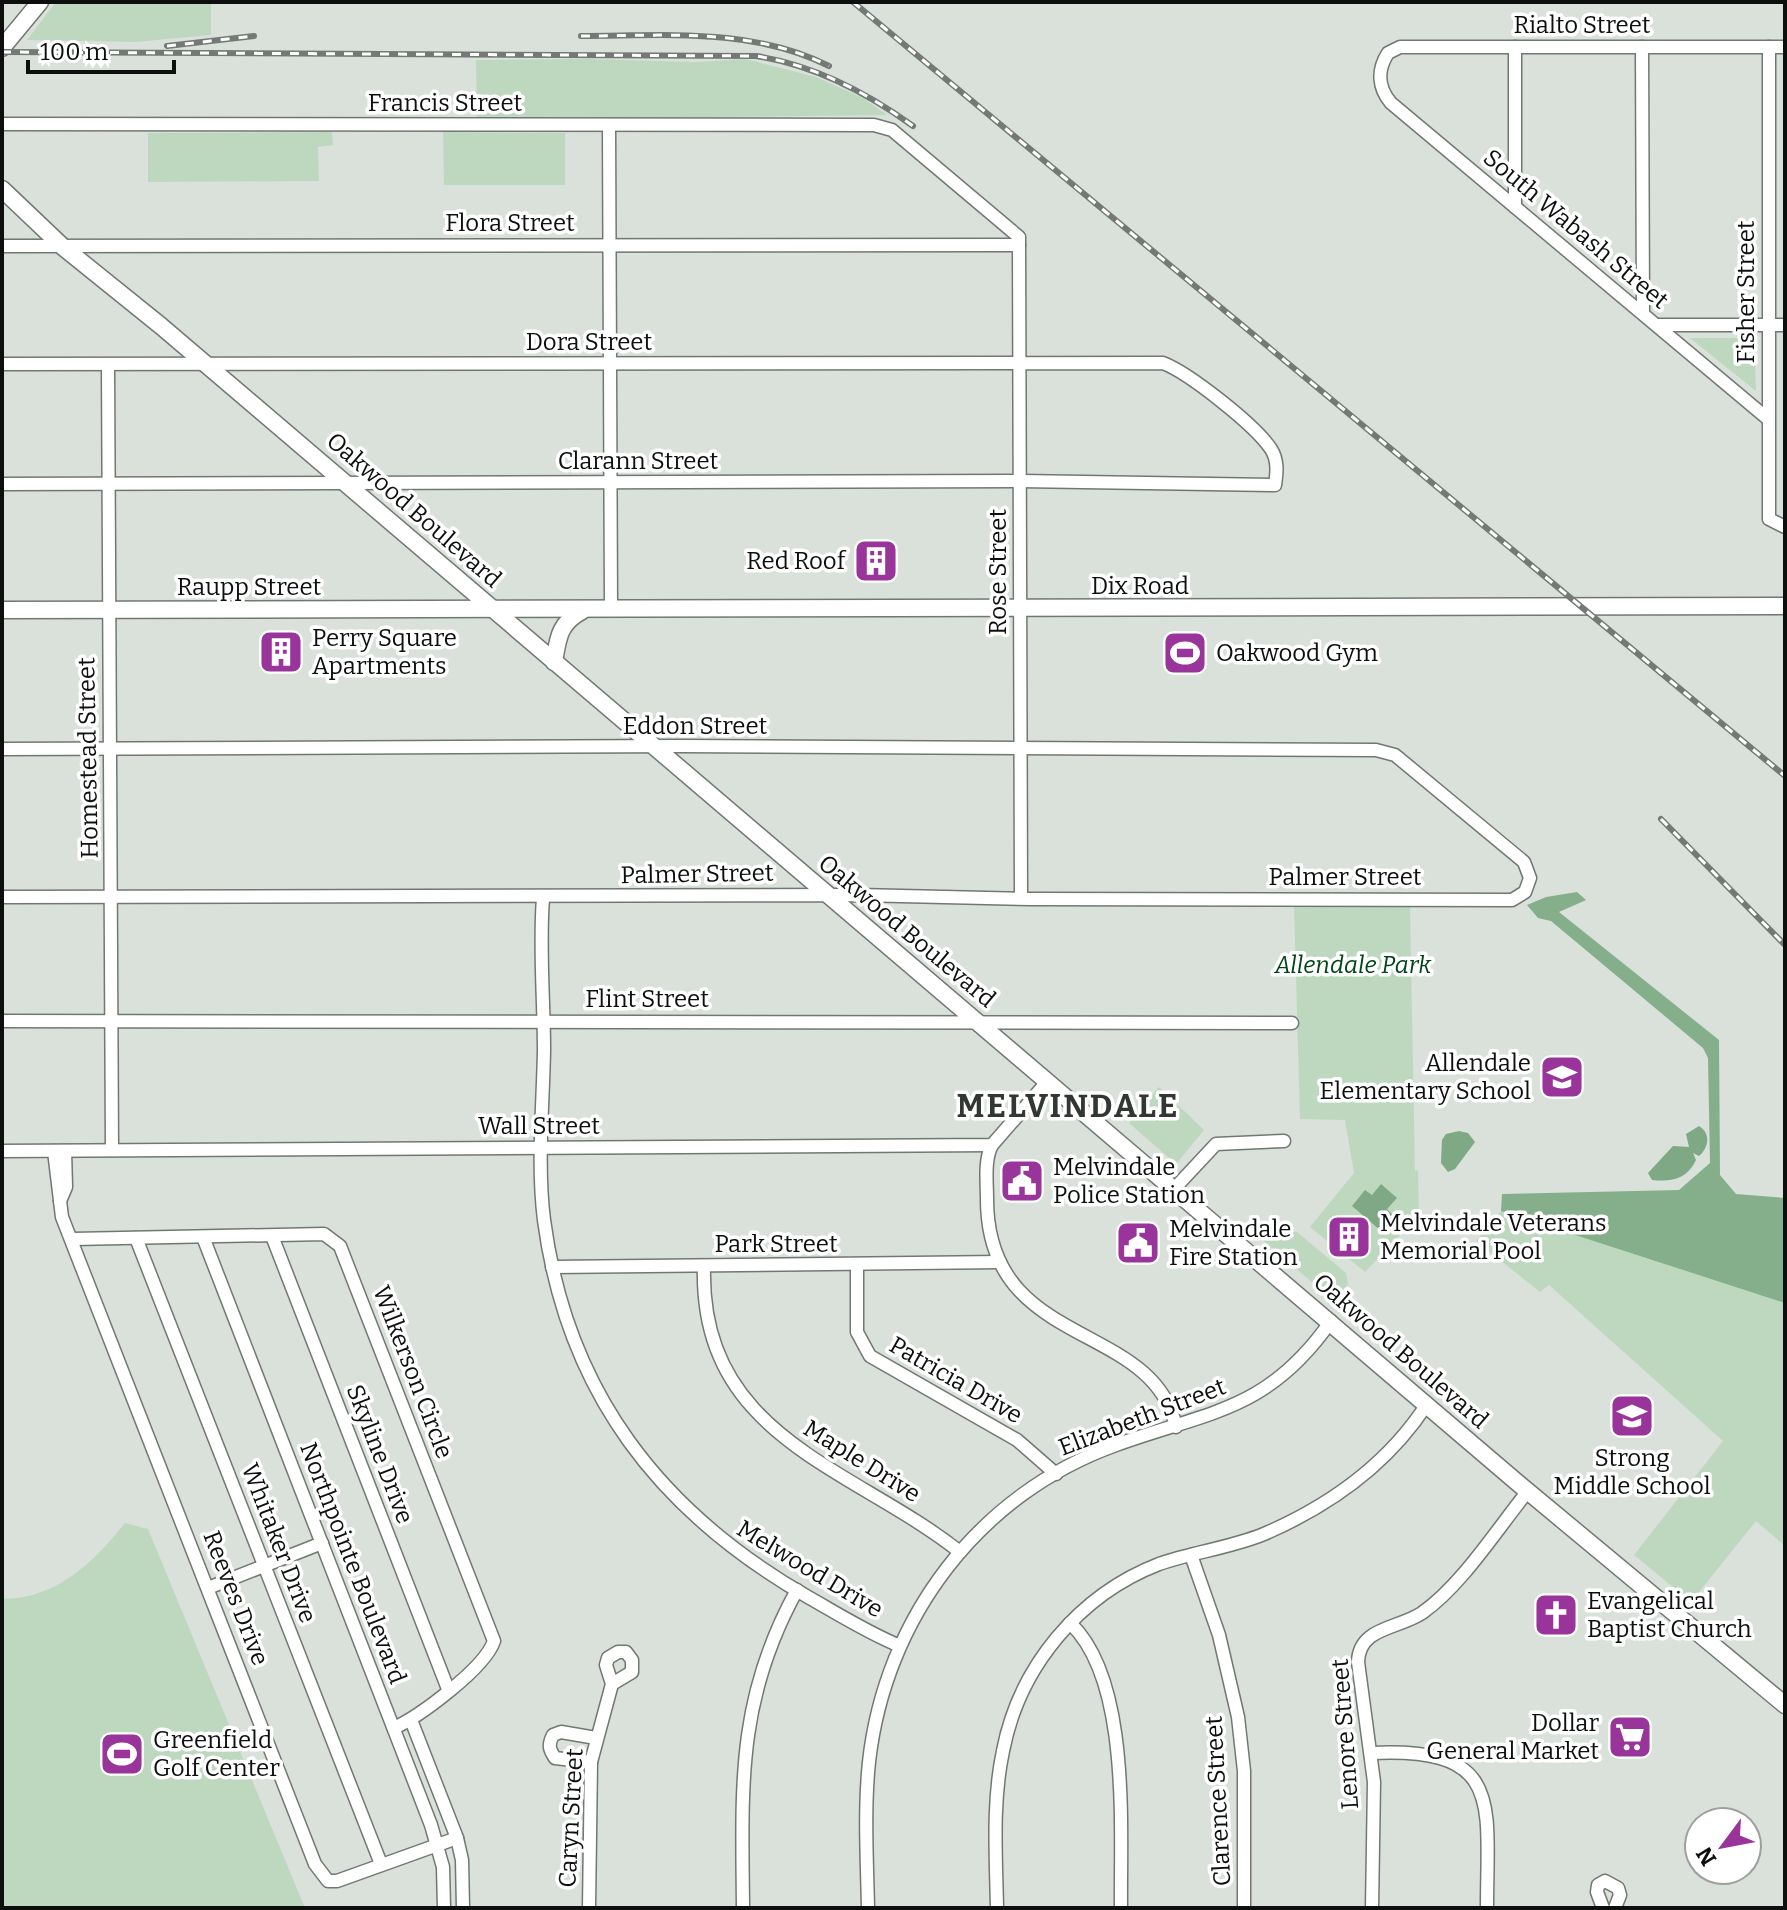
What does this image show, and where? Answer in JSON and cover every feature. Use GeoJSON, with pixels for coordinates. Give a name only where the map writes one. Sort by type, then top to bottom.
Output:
{"type":"FeatureCollection","features":[{"type":"Feature","properties":{"kind":"main road"},"geometry":{"type":"LineString","coordinates":[[2,48],[40,2]]}},
{"type":"Feature","properties":{"kind":"main road","name":"Oakwood Boulevard"},"geometry":{"type":"LineString","coordinates":[[2,189],[63,247],[345,482],[1528,1491],[1785,1705]]}},
{"type":"Feature","properties":{"kind":"main road","name":"Dix Road"},"geometry":{"type":"LineString","coordinates":[[495,611],[1785,606]]}},
{"type":"Feature","properties":{"kind":"main road"},"geometry":{"type":"LineString","coordinates":[[554,662],[560,630],[568,618],[585,609]]}},
{"type":"Feature","properties":{"kind":"main road","name":"Raupp Street"},"geometry":{"type":"LineString","coordinates":[[2,610],[495,611]]}},
{"type":"Feature","properties":{"kind":"street","name":"Rialto Street"},"geometry":{"type":"LineString","coordinates":[[1384,60],[1400,47],[1785,47]]}},
{"type":"Feature","properties":{"kind":"street"},"geometry":{"type":"LineString","coordinates":[[1515,47],[1515,207]]}},
{"type":"Feature","properties":{"kind":"street"},"geometry":{"type":"LineString","coordinates":[[1642,47],[1643,312]]}},
{"type":"Feature","properties":{"kind":"street","name":"Fisher Street"},"geometry":{"type":"LineString","coordinates":[[1769,47],[1769,519],[1785,527]]}},
{"type":"Feature","properties":{"kind":"street","name":"South Wabash Street"},"geometry":{"type":"LineString","coordinates":[[1384,60],[1381,82],[1391,103],[1768,419]]}},
{"type":"Feature","properties":{"kind":"street","name":"Francis Street"},"geometry":{"type":"LineString","coordinates":[[2,124],[874,125],[888,128],[1013,229],[1019,237],[1019,245]]}},
{"type":"Feature","properties":{"kind":"street"},"geometry":{"type":"LineString","coordinates":[[609,125],[611,610]]}},
{"type":"Feature","properties":{"kind":"street","name":"Flora Street"},"geometry":{"type":"LineString","coordinates":[[2,246],[1019,245]]}},
{"type":"Feature","properties":{"kind":"street","name":"Rose Street"},"geometry":{"type":"LineString","coordinates":[[1019,245],[1018,750],[1021,898]]}},
{"type":"Feature","properties":{"kind":"street"},"geometry":{"type":"LineString","coordinates":[[1657,325],[1785,325]]}},
{"type":"Feature","properties":{"kind":"street","name":"Dora Street"},"geometry":{"type":"LineString","coordinates":[[2,364],[1163,363],[1176,368],[1256,432],[1272,450],[1277,464],[1275,485]]}},
{"type":"Feature","properties":{"kind":"street","name":"Homestead Street"},"geometry":{"type":"LineString","coordinates":[[108,365],[112,1150]]}},
{"type":"Feature","properties":{"kind":"street","name":"Clarann Street"},"geometry":{"type":"LineString","coordinates":[[2,484],[1020,481],[1275,485]]}},
{"type":"Feature","properties":{"kind":"street","name":"Eddon Street"},"geometry":{"type":"LineString","coordinates":[[2,749],[656,747],[1388,751],[1524,862],[1530,872],[1529,885]]}},
{"type":"Feature","properties":{"kind":"street","name":"Palmer Street"},"geometry":{"type":"LineString","coordinates":[[2,897],[797,895],[830,898],[859,895],[1512,900],[1522,895],[1529,885]]}},
{"type":"Feature","properties":{"kind":"street","name":"Melwood Drive"},"geometry":{"type":"LineString","coordinates":[[543,898],[544,1219],[564,1317],[582,1362],[635,1451],[669,1492],[710,1532],[753,1565],[900,1646]]}},
{"type":"Feature","properties":{"kind":"street","name":"Flint Street"},"geometry":{"type":"LineString","coordinates":[[2,1021],[942,1020],[977,1023],[1292,1023]]}},
{"type":"Feature","properties":{"kind":"street"},"geometry":{"type":"LineString","coordinates":[[1047,1082],[992,1145],[987,1158],[987,1212],[1000,1262],[1016,1288],[1037,1309],[1151,1378],[1168,1399],[1176,1427]]}},
{"type":"Feature","properties":{"kind":"street"},"geometry":{"type":"LineString","coordinates":[[1174,1189],[1216,1144],[1284,1141]]}},
{"type":"Feature","properties":{"kind":"street","name":"Wall Street"},"geometry":{"type":"LineString","coordinates":[[2,1151],[992,1145]]}},
{"type":"Feature","properties":{"kind":"street","name":"Reeves Drive"},"geometry":{"type":"LineString","coordinates":[[60,1151],[62,1217],[322,1875],[328,1881],[337,1881],[457,1838]]}},
{"type":"Feature","properties":{"kind":"street","name":"Wilkerson Circle"},"geometry":{"type":"LineString","coordinates":[[73,1239],[324,1234],[340,1246],[494,1641],[485,1658],[411,1720],[394,1728]]}},
{"type":"Feature","properties":{"kind":"street","name":"Skyline Drive"},"geometry":{"type":"LineString","coordinates":[[272,1236],[448,1689]]}},
{"type":"Feature","properties":{"kind":"street","name":"Northpointe Boulevard"},"geometry":{"type":"LineString","coordinates":[[203,1237],[437,1843],[443,1867],[444,1908]]}},
{"type":"Feature","properties":{"kind":"street","name":"Whitaker Drive"},"geometry":{"type":"LineString","coordinates":[[136,1238],[381,1864]]}},
{"type":"Feature","properties":{"kind":"street","name":"Park Street"},"geometry":{"type":"LineString","coordinates":[[552,1267],[1000,1262]]}},
{"type":"Feature","properties":{"kind":"street","name":"Patricia Drive"},"geometry":{"type":"LineString","coordinates":[[857,1265],[857,1332],[870,1356],[1017,1440],[1056,1474]]}},
{"type":"Feature","properties":{"kind":"street","name":"Maple Drive"},"geometry":{"type":"LineString","coordinates":[[704,1266],[705,1303],[715,1343],[732,1378],[761,1415],[814,1462],[918,1522],[960,1552]]}},
{"type":"Feature","properties":{"kind":"street","name":"Elizabeth Street"},"geometry":{"type":"LineString","coordinates":[[868,1908],[869,1761],[881,1703],[900,1646],[927,1595],[960,1552],[1014,1499],[1056,1474],[1113,1446],[1224,1411],[1264,1389],[1302,1358],[1331,1321]]}},
{"type":"Feature","properties":{"kind":"street"},"geometry":{"type":"LineString","coordinates":[[997,1908],[996,1802],[1003,1747],[1019,1697],[1029,1677],[1070,1623],[1123,1582],[1156,1566],[1261,1535],[1323,1504],[1383,1459],[1427,1404]]}},
{"type":"Feature","properties":{"kind":"street","name":"Lenore Street"},"geometry":{"type":"LineString","coordinates":[[1372,1908],[1372,1753],[1358,1662],[1362,1644],[1372,1634],[1407,1622],[1437,1601],[1528,1491]]}},
{"type":"Feature","properties":{"kind":"street"},"geometry":{"type":"LineString","coordinates":[[208,1588],[322,1543]]}},
{"type":"Feature","properties":{"kind":"street","name":"Clarence Street"},"geometry":{"type":"LineString","coordinates":[[1191,1555],[1219,1635],[1238,1717],[1244,1771],[1244,1908]]}},
{"type":"Feature","properties":{"kind":"street"},"geometry":{"type":"LineString","coordinates":[[743,1908],[742,1784],[752,1700],[770,1644],[797,1590]]}},
{"type":"Feature","properties":{"kind":"street"},"geometry":{"type":"LineString","coordinates":[[1070,1623],[1095,1659],[1116,1740],[1121,1908]]}},
{"type":"Feature","properties":{"kind":"street","name":"Caryn Street"},"geometry":{"type":"LineString","coordinates":[[589,1908],[591,1762],[612,1684]]}},
{"type":"Feature","properties":{"kind":"street"},"geometry":{"type":"LineString","coordinates":[[411,1720],[457,1838],[462,1860],[463,1908]]}},
{"type":"Feature","properties":{"kind":"street"},"geometry":{"type":"LineString","coordinates":[[591,1762],[555,1758],[549,1750],[549,1742],[553,1735],[561,1732],[596,1738]]}},
{"type":"Feature","properties":{"kind":"street"},"geometry":{"type":"LineString","coordinates":[[1372,1753],[1436,1754],[1471,1776],[1485,1802],[1487,1908]]}},
{"type":"Feature","properties":{"kind":"street"},"geometry":{"type":"LineString","coordinates":[[1603,1908],[1597,1892],[1598,1885],[1605,1881],[1618,1888],[1620,1895],[1615,1908]]}},
{"type":"Feature","properties":{"kind":"green space"},"geometry":{"type":"Polygon","coordinates":[[[56,2],[211,2],[211,35],[135,42],[27,40],[56,2]]]}},
{"type":"Feature","properties":{"kind":"green space"},"geometry":{"type":"Polygon","coordinates":[[[745,59],[816,77],[863,98],[887,115],[477,120],[476,60],[697,62],[745,59]]]}},
{"type":"Feature","properties":{"kind":"green space"},"geometry":{"type":"Polygon","coordinates":[[[332,132],[333,145],[318,147],[319,181],[148,182],[148,133],[332,132]]]}},
{"type":"Feature","properties":{"kind":"green space"},"geometry":{"type":"Polygon","coordinates":[[[443,132],[565,133],[565,185],[444,185],[443,132]]]}},
{"type":"Feature","properties":{"kind":"green space"},"geometry":{"type":"Polygon","coordinates":[[[1690,338],[1754,338],[1756,391],[1690,338]]]}},
{"type":"Feature","properties":{"kind":"green space","name":"Allendale Park"},"geometry":{"type":"Polygon","coordinates":[[[1294,907],[1410,907],[1415,1171],[1418,1170],[1419,1215],[1365,1272],[1310,1227],[1354,1173],[1345,1120],[1300,1119],[1294,907]]]}},
{"type":"Feature","properties":{"kind":"green space"},"geometry":{"type":"Polygon","coordinates":[[[1159,1087],[1204,1130],[1176,1164],[1129,1123],[1159,1087]]]}},
{"type":"Feature","properties":{"kind":"green space"},"geometry":{"type":"Polygon","coordinates":[[[1501,1211],[1785,1303],[1785,1546],[1756,1521],[1691,1602],[1634,1555],[1723,1441],[1549,1285],[1540,1292],[1476,1241],[1501,1211]]]}},
{"type":"Feature","properties":{"kind":"green space"},"geometry":{"type":"Polygon","coordinates":[[[1263,1226],[1297,1232],[1346,1273],[1348,1284],[1333,1300],[1254,1233],[1263,1226]]]}},
{"type":"Feature","properties":{"kind":"green space","name":"Greenfield Golf Center"},"geometry":{"type":"Polygon","coordinates":[[[125,1523],[148,1529],[305,1908],[2,1908],[2,1599],[40,1593],[56,1586],[86,1565],[125,1523]]]}},
{"type":"Feature","properties":{"kind":"shaded area"},"geometry":{"type":"Polygon","coordinates":[[[1577,892],[1586,900],[1559,912],[1719,1040],[1720,1175],[1736,1194],[1785,1198],[1785,1303],[1501,1211],[1502,1194],[1679,1190],[1710,1163],[1708,1058],[1703,1048],[1551,921],[1538,918],[1527,905],[1546,897],[1577,892]]]}},
{"type":"Feature","properties":{"kind":"shaded area"},"geometry":{"type":"Polygon","coordinates":[[[1699,1126],[1707,1136],[1707,1145],[1699,1156],[1693,1153],[1696,1160],[1688,1171],[1672,1180],[1652,1180],[1648,1173],[1673,1146],[1689,1147],[1686,1134],[1699,1126]]]}},
{"type":"Feature","properties":{"kind":"shaded area"},"geometry":{"type":"Polygon","coordinates":[[[1459,1131],[1468,1133],[1475,1142],[1455,1169],[1448,1172],[1441,1163],[1442,1140],[1446,1134],[1459,1131]]]}},
{"type":"Feature","properties":{"kind":"shaded area"},"geometry":{"type":"Polygon","coordinates":[[[1381,1184],[1397,1198],[1387,1209],[1393,1215],[1380,1230],[1352,1206],[1365,1190],[1372,1195],[1381,1184]]]}},
{"type":"Feature","properties":{"kind":"railway"},"geometry":{"type":"LineString","coordinates":[[853,2],[1785,776]]}},
{"type":"Feature","properties":{"kind":"railway"},"geometry":{"type":"LineString","coordinates":[[581,36],[676,35],[739,39],[800,54],[829,66]]}},
{"type":"Feature","properties":{"kind":"railway"},"geometry":{"type":"LineString","coordinates":[[167,46],[254,36]]}},
{"type":"Feature","properties":{"kind":"railway"},"geometry":{"type":"LineString","coordinates":[[2,52],[756,56],[819,73],[877,102],[913,126]]}},
{"type":"Feature","properties":{"kind":"railway"},"geometry":{"type":"LineString","coordinates":[[1661,819],[1785,945]]}},
{"type":"Feature","properties":{"kind":"place","name":"Red Roof"},"geometry":{"type":"Point","coordinates":[876,561]}},
{"type":"Feature","properties":{"kind":"place","name":"Perry Square Apartments"},"geometry":{"type":"Point","coordinates":[281,652]}},
{"type":"Feature","properties":{"kind":"place","name":"Oakwood Gym"},"geometry":{"type":"Point","coordinates":[1185,653]}},
{"type":"Feature","properties":{"kind":"place","name":"Allendale Elementary School"},"geometry":{"type":"Point","coordinates":[1562,1077]}},
{"type":"Feature","properties":{"kind":"place","name":"Melvindale Police Station"},"geometry":{"type":"Point","coordinates":[1022,1181]}},
{"type":"Feature","properties":{"kind":"place","name":"Melvindale Veterans Memorial Pool"},"geometry":{"type":"Point","coordinates":[1349,1237]}},
{"type":"Feature","properties":{"kind":"place","name":"Melvindale Fire Station"},"geometry":{"type":"Point","coordinates":[1138,1243]}},
{"type":"Feature","properties":{"kind":"place","name":"Strong Middle School"},"geometry":{"type":"Point","coordinates":[1632,1416]}},
{"type":"Feature","properties":{"kind":"place","name":"Evangelical Baptist Church"},"geometry":{"type":"Point","coordinates":[1556,1615]}},
{"type":"Feature","properties":{"kind":"place","name":"Dollar General Market"},"geometry":{"type":"Point","coordinates":[1630,1737]}},
{"type":"Feature","properties":{"kind":"place","name":"Greenfield Golf Center"},"geometry":{"type":"Point","coordinates":[122,1754]}},
{"type":"Feature","properties":{"kind":"district","name":"MELVINDALE"},"geometry":{"type":"Point","coordinates":[1068,1106]}}]}
